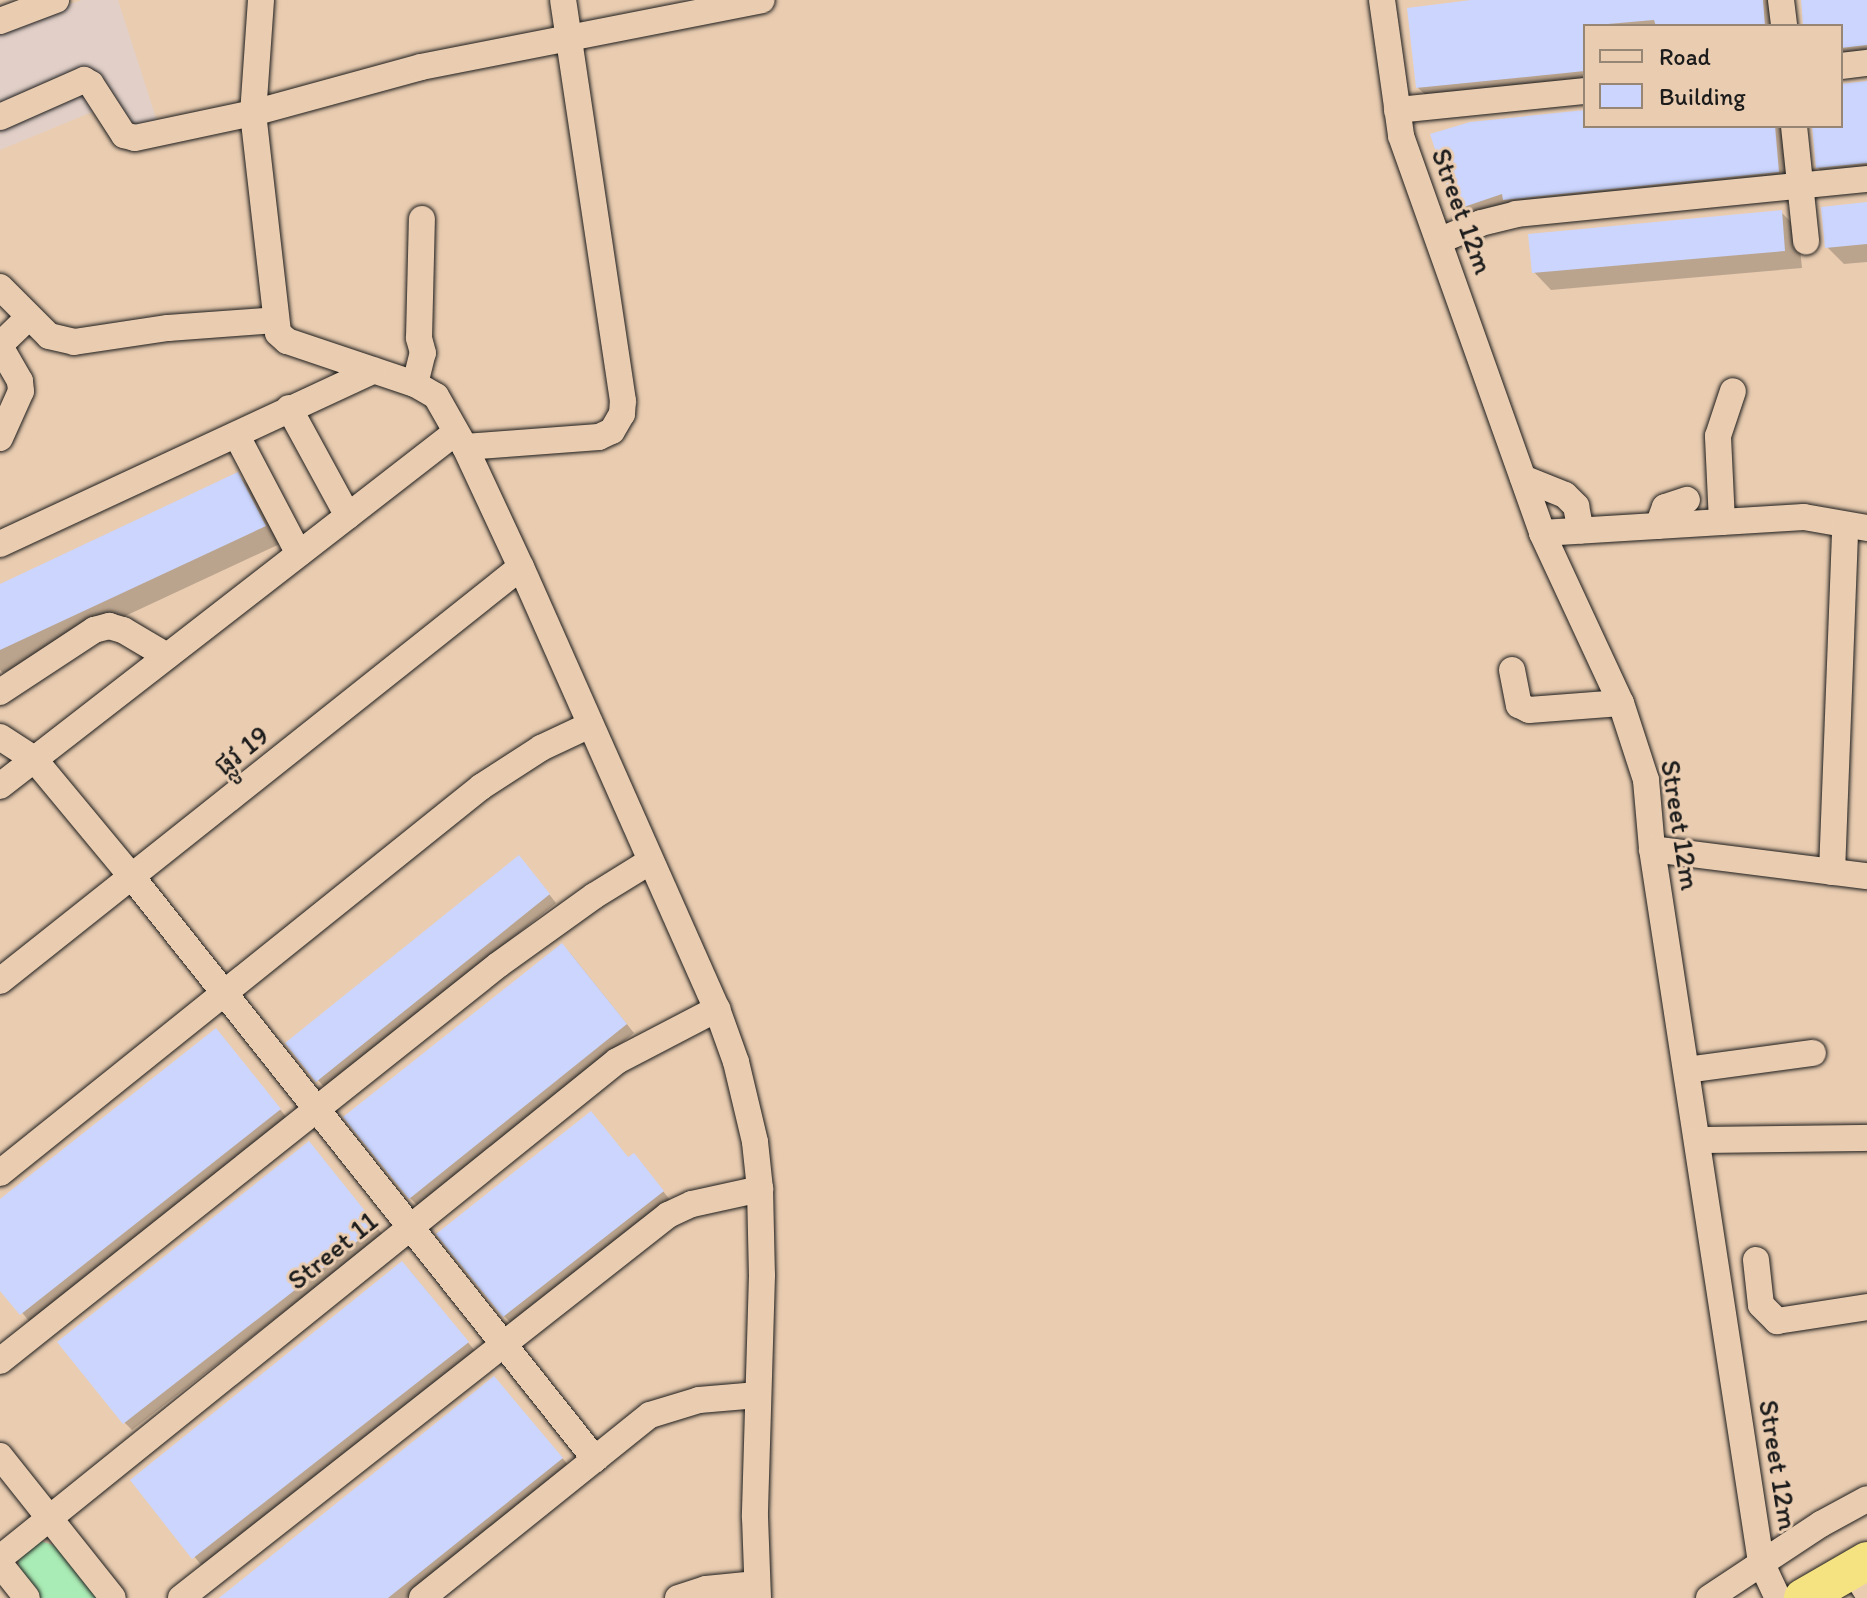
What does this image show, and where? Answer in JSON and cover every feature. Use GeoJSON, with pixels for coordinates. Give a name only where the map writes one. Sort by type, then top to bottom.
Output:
{"type":"FeatureCollection","features":[{"type":"Feature","properties":{"kind":"highway"},"geometry":{"type":"LineString","coordinates":[[1803,1598],[1862,1574]]}},
{"type":"Feature","properties":{"kind":"street"},"geometry":{"type":"LineString","coordinates":[[11,11],[56,0]]}},
{"type":"Feature","properties":{"kind":"street"},"geometry":{"type":"LineString","coordinates":[[261,0],[253,113],[278,333],[287,341],[415,384],[436,396],[461,440],[521,567],[649,862],[717,1009],[736,1062],[752,1128],[760,1189],[758,1591],[706,1589],[678,1598]]}},
{"type":"Feature","properties":{"kind":"street"},"geometry":{"type":"LineString","coordinates":[[0,786],[348,516],[461,440],[599,437],[612,431],[622,414],[623,401],[563,0]]}},
{"type":"Feature","properties":{"kind":"street"},"geometry":{"type":"LineString","coordinates":[[0,117],[84,80],[91,84],[124,135],[135,138],[253,113],[421,67],[761,0]]}},
{"type":"Feature","properties":{"kind":"street","name":"Street 12m"},"geometry":{"type":"LineString","coordinates":[[1382,0],[1401,136],[1441,240],[1542,533],[1621,703],[1646,780],[1652,849],[1761,1562],[1778,1598]]}},
{"type":"Feature","properties":{"kind":"street"},"geometry":{"type":"LineString","coordinates":[[1781,0],[1784,24]]}},
{"type":"Feature","properties":{"kind":"street"},"geometry":{"type":"LineString","coordinates":[[1843,66],[1867,63]]}},
{"type":"Feature","properties":{"kind":"street"},"geometry":{"type":"LineString","coordinates":[[1397,110],[1583,91]]}},
{"type":"Feature","properties":{"kind":"street"},"geometry":{"type":"LineString","coordinates":[[1794,128],[1806,241]]}},
{"type":"Feature","properties":{"kind":"street"},"geometry":{"type":"LineString","coordinates":[[1441,240],[1481,223],[1516,214],[1867,179]]}},
{"type":"Feature","properties":{"kind":"street"},"geometry":{"type":"LineString","coordinates":[[415,384],[423,353],[419,323],[422,219]]}},
{"type":"Feature","properties":{"kind":"street"},"geometry":{"type":"LineString","coordinates":[[0,287],[49,336],[74,342],[168,328],[276,320]]}},
{"type":"Feature","properties":{"kind":"street"},"geometry":{"type":"LineString","coordinates":[[0,438],[21,391],[20,381],[2,350],[3,342],[28,318]]}},
{"type":"Feature","properties":{"kind":"street"},"geometry":{"type":"LineString","coordinates":[[0,544],[374,370]]}},
{"type":"Feature","properties":{"kind":"street"},"geometry":{"type":"LineString","coordinates":[[1722,522],[1718,436],[1733,391]]}},
{"type":"Feature","properties":{"kind":"street"},"geometry":{"type":"LineString","coordinates":[[289,408],[348,516]]}},
{"type":"Feature","properties":{"kind":"street"},"geometry":{"type":"LineString","coordinates":[[237,436],[299,554]]}},
{"type":"Feature","properties":{"kind":"street"},"geometry":{"type":"LineString","coordinates":[[1523,478],[1565,495],[1576,506],[1581,531]]}},
{"type":"Feature","properties":{"kind":"street"},"geometry":{"type":"LineString","coordinates":[[1658,526],[1665,507],[1687,500]]}},
{"type":"Feature","properties":{"kind":"street"},"geometry":{"type":"LineString","coordinates":[[1542,533],[1804,517],[1856,527],[1832,872]]}},
{"type":"Feature","properties":{"kind":"street","name":"ផ្លូវ 19"},"geometry":{"type":"LineString","coordinates":[[0,981],[521,567]]}},
{"type":"Feature","properties":{"kind":"street"},"geometry":{"type":"LineString","coordinates":[[0,692],[94,630],[109,626],[123,630],[167,656]]}},
{"type":"Feature","properties":{"kind":"street"},"geometry":{"type":"LineString","coordinates":[[1512,670],[1519,705],[1529,710],[1621,703]]}},
{"type":"Feature","properties":{"kind":"street"},"geometry":{"type":"LineString","coordinates":[[0,1173],[481,787],[541,748],[590,725]]}},
{"type":"Feature","properties":{"kind":"street"},"geometry":{"type":"LineString","coordinates":[[0,737],[34,759],[132,877],[316,1113],[595,1459]]}},
{"type":"Feature","properties":{"kind":"street"},"geometry":{"type":"LineString","coordinates":[[1652,849],[1867,876]]}},
{"type":"Feature","properties":{"kind":"street"},"geometry":{"type":"LineString","coordinates":[[0,1361],[316,1113],[498,965],[594,896],[649,862]]}},
{"type":"Feature","properties":{"kind":"street","name":"Street 11"},"geometry":{"type":"LineString","coordinates":[[0,1561],[617,1061],[717,1009]]}},
{"type":"Feature","properties":{"kind":"street"},"geometry":{"type":"LineString","coordinates":[[1687,1070],[1813,1053]]}},
{"type":"Feature","properties":{"kind":"street"},"geometry":{"type":"LineString","coordinates":[[1697,1140],[1867,1138]]}},
{"type":"Feature","properties":{"kind":"street"},"geometry":{"type":"LineString","coordinates":[[181,1598],[668,1215],[692,1204],[760,1189]]}},
{"type":"Feature","properties":{"kind":"street"},"geometry":{"type":"LineString","coordinates":[[1756,1260],[1761,1305],[1777,1321],[1867,1307]]}},
{"type":"Feature","properties":{"kind":"street"},"geometry":{"type":"LineString","coordinates":[[422,1598],[650,1415],[699,1400],[758,1395]]}},
{"type":"Feature","properties":{"kind":"street"},"geometry":{"type":"LineString","coordinates":[[0,1456],[113,1598]]}},
{"type":"Feature","properties":{"kind":"street"},"geometry":{"type":"LineString","coordinates":[[1709,1598],[1761,1562],[1867,1499]]}},
{"type":"Feature","properties":{"kind":"street"},"geometry":{"type":"LineString","coordinates":[[0,1561],[27,1598]]}},
{"type":"Feature","properties":{"kind":"shaded area"},"geometry":{"type":"Polygon","coordinates":[[[82,0],[118,0],[157,121],[108,137],[97,110],[0,150],[0,28],[82,0]]]}},
{"type":"Feature","properties":{"kind":"green space"},"geometry":{"type":"Polygon","coordinates":[[[40,1541],[60,1547],[101,1598],[36,1598],[23,1581],[18,1562],[25,1547],[40,1541]]]}},
{"type":"Feature","properties":{"kind":"building"},"geometry":{"type":"Polygon","coordinates":[[[1471,0],[1763,0],[1765,24],[1655,24],[1654,20],[1583,24],[1583,71],[1416,88],[1407,8],[1471,0]]]}},
{"type":"Feature","properties":{"kind":"building"},"geometry":{"type":"Polygon","coordinates":[[[1801,0],[1867,0],[1867,45],[1843,48],[1843,24],[1803,24],[1801,0]]]}},
{"type":"Feature","properties":{"kind":"building"},"geometry":{"type":"Polygon","coordinates":[[[1867,81],[1867,163],[1816,168],[1812,128],[1843,128],[1843,84],[1867,81]]]}},
{"type":"Feature","properties":{"kind":"building"},"geometry":{"type":"Polygon","coordinates":[[[1583,110],[1583,128],[1775,128],[1779,172],[1503,200],[1502,194],[1455,210],[1430,134],[1470,122],[1583,110]]]}},
{"type":"Feature","properties":{"kind":"building"},"geometry":{"type":"Polygon","coordinates":[[[1867,202],[1867,244],[1825,248],[1821,207],[1867,202]]]}},
{"type":"Feature","properties":{"kind":"building"},"geometry":{"type":"Polygon","coordinates":[[[1782,210],[1785,251],[1532,273],[1528,234],[1782,210]]]}},
{"type":"Feature","properties":{"kind":"building"},"geometry":{"type":"Polygon","coordinates":[[[238,472],[266,526],[0,650],[0,584],[238,472]]]}},
{"type":"Feature","properties":{"kind":"building"},"geometry":{"type":"Polygon","coordinates":[[[519,855],[550,894],[316,1082],[285,1043],[519,855]]]}},
{"type":"Feature","properties":{"kind":"building"},"geometry":{"type":"Polygon","coordinates":[[[562,943],[627,1024],[409,1199],[343,1117],[562,943]]]}},
{"type":"Feature","properties":{"kind":"building"},"geometry":{"type":"Polygon","coordinates":[[[216,1028],[281,1109],[20,1315],[0,1291],[0,1199],[216,1028]]]}},
{"type":"Feature","properties":{"kind":"building"},"geometry":{"type":"Polygon","coordinates":[[[591,1111],[628,1157],[634,1153],[664,1191],[503,1317],[436,1234],[591,1111]]]}},
{"type":"Feature","properties":{"kind":"building"},"geometry":{"type":"Polygon","coordinates":[[[309,1141],[377,1226],[123,1424],[57,1342],[309,1141]]]}},
{"type":"Feature","properties":{"kind":"building"},"geometry":{"type":"Polygon","coordinates":[[[402,1261],[469,1342],[192,1559],[130,1480],[402,1261]]]}},
{"type":"Feature","properties":{"kind":"building"},"geometry":{"type":"Polygon","coordinates":[[[494,1376],[563,1458],[388,1598],[219,1598],[494,1376]]]}}]}
